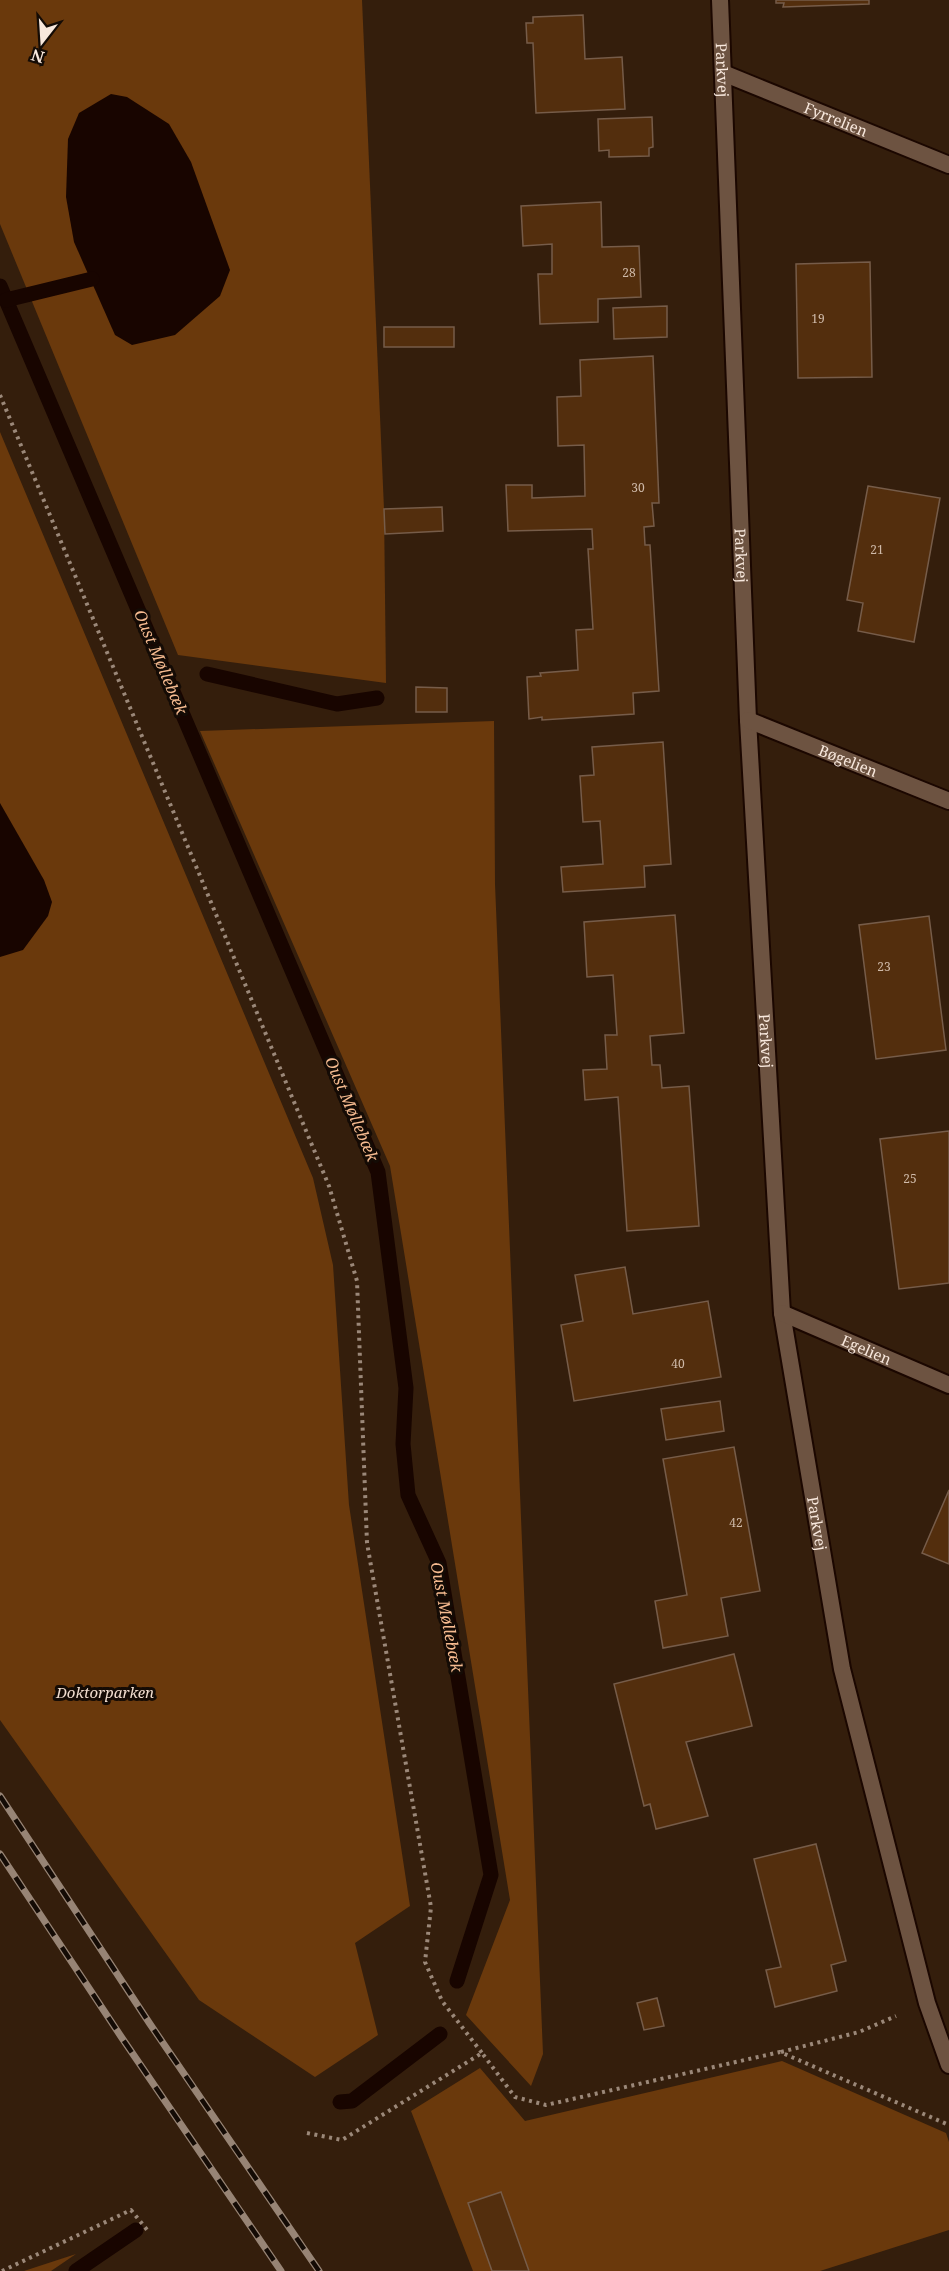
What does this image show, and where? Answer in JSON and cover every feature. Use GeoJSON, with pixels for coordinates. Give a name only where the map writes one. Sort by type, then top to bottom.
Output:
{"type":"FeatureCollection","features":[{"type":"Feature","properties":{"kind":"street","name":"Parkvej"},"geometry":{"type":"LineString","coordinates":[[720,0],[748,720],[782,1313],[842,1669],[927,2003],[949,2066]]}},
{"type":"Feature","properties":{"kind":"street","name":"Fyrrelien"},"geometry":{"type":"LineString","coordinates":[[723,73],[949,165]]}},
{"type":"Feature","properties":{"kind":"street","name":"Bøgelien"},"geometry":{"type":"LineString","coordinates":[[748,720],[949,801]]}},
{"type":"Feature","properties":{"kind":"street","name":"Egelien"},"geometry":{"type":"LineString","coordinates":[[782,1313],[949,1385]]}},
{"type":"Feature","properties":{"kind":"path"},"geometry":{"type":"LineString","coordinates":[[0,395],[329,1186],[357,1281],[367,1543],[431,1908],[425,1962],[442,2001],[515,2097],[546,2105],[860,2032]]}},
{"type":"Feature","properties":{"kind":"path"},"geometry":{"type":"LineString","coordinates":[[780,2052],[949,2125]]}},
{"type":"Feature","properties":{"kind":"path"},"geometry":{"type":"LineString","coordinates":[[307,2133],[342,2140],[482,2053]]}},
{"type":"Feature","properties":{"kind":"path"},"geometry":{"type":"LineString","coordinates":[[2,2271],[131,2210],[148,2231]]}},
{"type":"Feature","properties":{"kind":"green space"},"geometry":{"type":"Polygon","coordinates":[[[0,0],[362,0],[384,509],[386,683],[178,655],[0,224],[0,0]]]}},
{"type":"Feature","properties":{"kind":"green space","name":"Doktorparken"},"geometry":{"type":"Polygon","coordinates":[[[0,432],[313,1178],[333,1265],[349,1505],[410,1906],[355,1943],[378,2035],[315,2077],[199,2000],[0,1720],[0,432]]]}},
{"type":"Feature","properties":{"kind":"green space"},"geometry":{"type":"Polygon","coordinates":[[[494,721],[495,884],[543,2054],[531,2086],[466,2015],[510,1900],[390,1166],[200,731],[494,721]]]}},
{"type":"Feature","properties":{"kind":"green space"},"geometry":{"type":"Polygon","coordinates":[[[782,2061],[946,2133],[949,2142],[949,2230],[820,2271],[473,2271],[411,2111],[480,2068],[525,2121],[782,2061]]]}},
{"type":"Feature","properties":{"kind":"green space"},"geometry":{"type":"Polygon","coordinates":[[[76,2254],[51,2271],[24,2271],[27,2270],[76,2254]]]}},
{"type":"Feature","properties":{"kind":"shaded area"},"geometry":{"type":"Polygon","coordinates":[[[111,94],[127,97],[169,124],[191,162],[230,270],[220,296],[175,335],[132,345],[115,335],[74,242],[66,197],[68,139],[79,113],[111,94]]]}},
{"type":"Feature","properties":{"kind":"shaded area"},"geometry":{"type":"Polygon","coordinates":[[[0,803],[44,880],[52,902],[48,916],[23,950],[0,957],[0,803]]]}},
{"type":"Feature","properties":{"kind":"building"},"geometry":{"type":"Polygon","coordinates":[[[776,0],[869,0],[869,4],[783,7],[784,3],[776,3],[776,0]]]}},
{"type":"Feature","properties":{"kind":"building"},"geometry":{"type":"Polygon","coordinates":[[[583,15],[585,59],[622,57],[625,109],[536,113],[533,43],[527,43],[526,23],[533,23],[533,17],[583,15]]]}},
{"type":"Feature","properties":{"kind":"building"},"geometry":{"type":"Polygon","coordinates":[[[652,117],[653,147],[649,148],[649,156],[609,157],[609,150],[599,151],[598,119],[652,117]]]}},
{"type":"Feature","properties":{"kind":"building"},"geometry":{"type":"Polygon","coordinates":[[[601,202],[602,247],[639,246],[641,297],[598,299],[598,322],[540,324],[538,274],[552,274],[552,244],[523,246],[521,206],[601,202]]]}},
{"type":"Feature","properties":{"kind":"building"},"geometry":{"type":"Polygon","coordinates":[[[870,262],[872,377],[798,378],[796,264],[870,262]]]}},
{"type":"Feature","properties":{"kind":"building"},"geometry":{"type":"Polygon","coordinates":[[[667,306],[667,337],[614,339],[613,308],[667,306]]]}},
{"type":"Feature","properties":{"kind":"building"},"geometry":{"type":"Polygon","coordinates":[[[384,327],[454,327],[454,347],[384,347],[384,327]]]}},
{"type":"Feature","properties":{"kind":"building"},"geometry":{"type":"Polygon","coordinates":[[[653,356],[659,503],[652,503],[654,526],[644,527],[645,545],[650,545],[659,691],[633,693],[634,714],[529,719],[527,677],[541,676],[540,673],[578,670],[576,630],[593,629],[588,549],[593,549],[592,529],[508,531],[506,485],[532,485],[532,498],[585,496],[584,445],[558,446],[557,397],[581,396],[580,360],[653,356]]]}},
{"type":"Feature","properties":{"kind":"building"},"geometry":{"type":"Polygon","coordinates":[[[868,486],[940,498],[914,642],[858,631],[863,603],[847,600],[868,486]]]}},
{"type":"Feature","properties":{"kind":"building"},"geometry":{"type":"Polygon","coordinates":[[[442,507],[443,531],[385,534],[384,509],[442,507]]]}},
{"type":"Feature","properties":{"kind":"building"},"geometry":{"type":"Polygon","coordinates":[[[416,687],[447,688],[447,712],[416,712],[416,687]]]}},
{"type":"Feature","properties":{"kind":"building"},"geometry":{"type":"Polygon","coordinates":[[[663,742],[671,864],[644,866],[645,887],[563,892],[561,867],[603,864],[600,821],[583,822],[580,776],[594,775],[592,747],[663,742]]]}},
{"type":"Feature","properties":{"kind":"building"},"geometry":{"type":"Polygon","coordinates":[[[675,915],[684,1033],[650,1036],[652,1065],[660,1065],[662,1088],[689,1086],[699,1226],[627,1231],[618,1097],[585,1100],[583,1070],[607,1069],[605,1035],[617,1035],[613,975],[587,977],[584,922],[675,915]]]}},
{"type":"Feature","properties":{"kind":"building"},"geometry":{"type":"Polygon","coordinates":[[[929,916],[946,1050],[876,1059],[859,925],[929,916]]]}},
{"type":"Feature","properties":{"kind":"building"},"geometry":{"type":"Polygon","coordinates":[[[949,1131],[949,1283],[899,1289],[880,1139],[949,1131]]]}},
{"type":"Feature","properties":{"kind":"building"},"geometry":{"type":"Polygon","coordinates":[[[625,1267],[633,1314],[708,1301],[721,1377],[574,1401],[561,1325],[583,1321],[575,1275],[625,1267]]]}},
{"type":"Feature","properties":{"kind":"building"},"geometry":{"type":"Polygon","coordinates":[[[720,1401],[724,1431],[666,1440],[661,1409],[720,1401]]]}},
{"type":"Feature","properties":{"kind":"building"},"geometry":{"type":"Polygon","coordinates":[[[734,1447],[760,1591],[721,1598],[728,1636],[663,1648],[655,1601],[687,1595],[663,1459],[734,1447]]]}},
{"type":"Feature","properties":{"kind":"building"},"geometry":{"type":"Polygon","coordinates":[[[949,1490],[949,1564],[922,1553],[949,1490]]]}},
{"type":"Feature","properties":{"kind":"building"},"geometry":{"type":"Polygon","coordinates":[[[734,1654],[752,1726],[686,1742],[708,1816],[656,1829],[650,1804],[644,1806],[614,1684],[734,1654]]]}},
{"type":"Feature","properties":{"kind":"building"},"geometry":{"type":"Polygon","coordinates":[[[816,1844],[846,1961],[831,1965],[837,1991],[775,2007],[766,1970],[781,1967],[754,1859],[816,1844]]]}},
{"type":"Feature","properties":{"kind":"building"},"geometry":{"type":"Polygon","coordinates":[[[657,1998],[664,2026],[644,2030],[637,2003],[657,1998]]]}},
{"type":"Feature","properties":{"kind":"building"},"geometry":{"type":"Polygon","coordinates":[[[501,2192],[529,2271],[492,2271],[468,2203],[501,2192]]]}},
{"type":"Feature","properties":{"kind":"waterway"},"geometry":{"type":"LineString","coordinates":[[6,300],[92,279]]}},
{"type":"Feature","properties":{"kind":"waterway","name":"Oust Møllebæk"},"geometry":{"type":"LineString","coordinates":[[0,286],[378,1172],[406,1388],[403,1444],[408,1495],[439,1563],[491,1875],[457,1981]]}},
{"type":"Feature","properties":{"kind":"waterway"},"geometry":{"type":"LineString","coordinates":[[207,674],[337,704],[377,698]]}},
{"type":"Feature","properties":{"kind":"waterway","name":"Oust Møllebæk"},"geometry":{"type":"LineString","coordinates":[[340,2102],[352,2101],[440,2034]]}},
{"type":"Feature","properties":{"kind":"waterway","name":"Oust Møllebæk"},"geometry":{"type":"LineString","coordinates":[[76,2271],[136,2230]]}},
{"type":"Feature","properties":{"kind":"railway"},"geometry":{"type":"LineString","coordinates":[[0,1796],[150,2024],[319,2271]]}},
{"type":"Feature","properties":{"kind":"railway"},"geometry":{"type":"LineString","coordinates":[[0,1854],[281,2271]]}}]}
